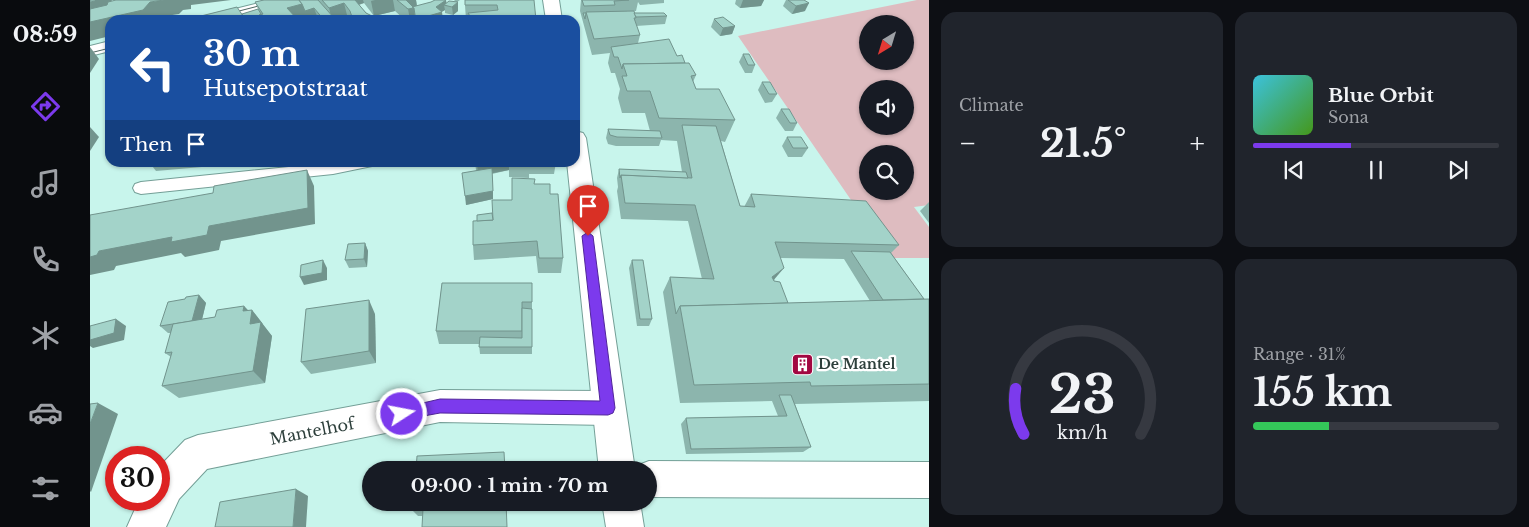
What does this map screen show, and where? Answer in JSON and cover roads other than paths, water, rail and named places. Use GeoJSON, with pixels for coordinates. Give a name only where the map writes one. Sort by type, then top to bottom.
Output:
{"type":"FeatureCollection","features":[{"type":"Feature","properties":{"kind":"street"},"geometry":{"type":"LineString","coordinates":[[232,15],[290,0]]}},
{"type":"Feature","properties":{"kind":"street"},"geometry":{"type":"LineString","coordinates":[[551,0],[553,15]]}},
{"type":"Feature","properties":{"kind":"street"},"geometry":{"type":"LineString","coordinates":[[90,51],[105,47]]}},
{"type":"Feature","properties":{"kind":"street"},"geometry":{"type":"LineString","coordinates":[[579,167],[616,461]]}},
{"type":"Feature","properties":{"kind":"street","name":"Mantelhof"},"geometry":{"type":"LineString","coordinates":[[170,482],[198,453],[440,406],[608,408]]}},
{"type":"Feature","properties":{"kind":"street"},"geometry":{"type":"LineString","coordinates":[[657,479],[929,480]]}},
{"type":"Feature","properties":{"kind":"street","name":"Mantelhof"},"geometry":{"type":"LineString","coordinates":[[146,527],[154,511]]}},
{"type":"Feature","properties":{"kind":"street"},"geometry":{"type":"LineString","coordinates":[[623,511],[625,527]]}},
{"type":"Feature","properties":{"kind":"lane"},"geometry":{"type":"LineString","coordinates":[[141,188],[343,167]]}},
{"type":"Feature","properties":{"kind":"tram line"},"geometry":{"type":"LineString","coordinates":[[224,15],[282,0]]}},
{"type":"Feature","properties":{"kind":"tram line"},"geometry":{"type":"LineString","coordinates":[[90,53],[105,49]]}},
{"type":"Feature","properties":{"kind":"place","name":"De Mantel"},"geometry":{"type":"Point","coordinates":[802,364]}}]}
